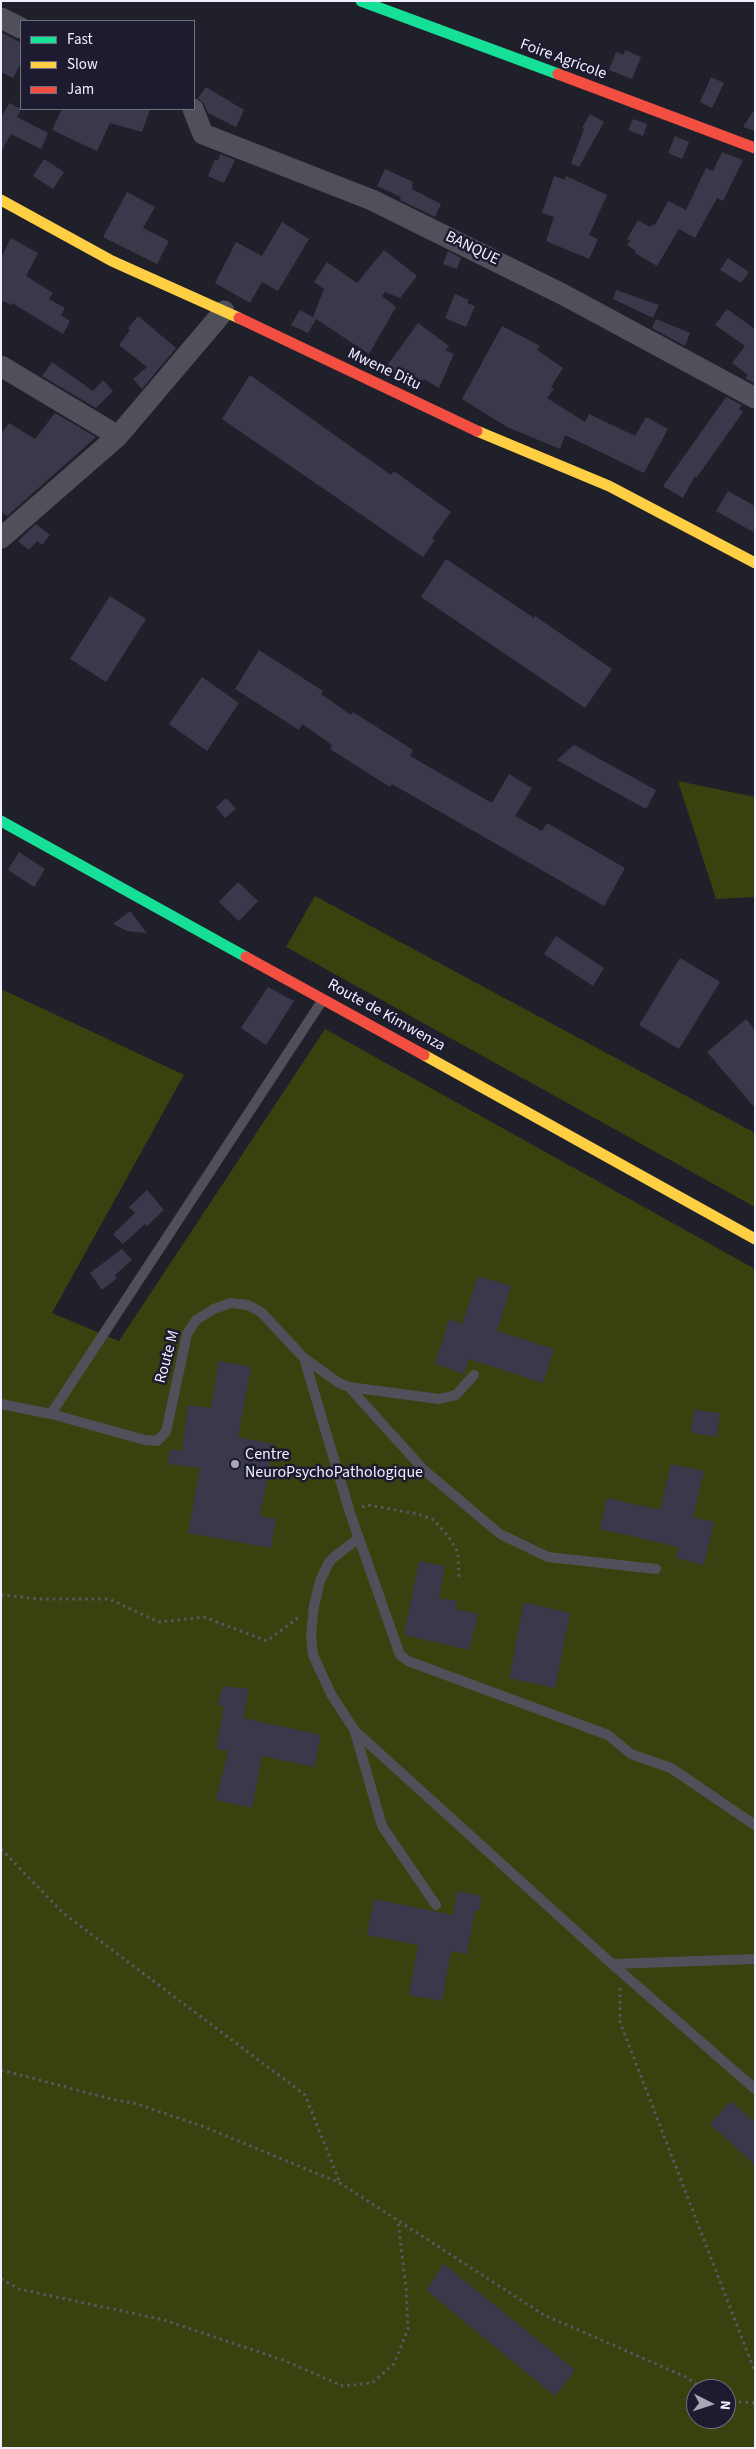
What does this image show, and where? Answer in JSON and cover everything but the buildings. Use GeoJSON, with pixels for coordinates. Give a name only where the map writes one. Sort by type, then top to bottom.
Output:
{"type":"FeatureCollection","features":[{"type":"Feature","properties":{"kind":"street","name":"Foire Agricole"},"geometry":{"type":"LineString","coordinates":[[361,1],[755,148]]}},
{"type":"Feature","properties":{"kind":"street"},"geometry":{"type":"LineString","coordinates":[[1,18],[20,28]]}},
{"type":"Feature","properties":{"kind":"street","name":"BANQUE"},"geometry":{"type":"LineString","coordinates":[[193,110],[203,134],[372,200],[575,300],[755,398]]}},
{"type":"Feature","properties":{"kind":"street","name":"Mwene Ditu"},"geometry":{"type":"LineString","coordinates":[[1,200],[112,261],[224,311],[484,434],[609,486],[755,563]]}},
{"type":"Feature","properties":{"kind":"street"},"geometry":{"type":"LineString","coordinates":[[4,533],[118,436],[224,311]]}},
{"type":"Feature","properties":{"kind":"street"},"geometry":{"type":"LineString","coordinates":[[1,366],[118,436]]}},
{"type":"Feature","properties":{"kind":"street","name":"Route de Kimwenza"},"geometry":{"type":"LineString","coordinates":[[1,821],[755,1239]]}},
{"type":"Feature","properties":{"kind":"lane"},"geometry":{"type":"LineString","coordinates":[[51,1414],[323,1000]]}},
{"type":"Feature","properties":{"kind":"lane","name":"Route M"},"geometry":{"type":"LineString","coordinates":[[1,1404],[51,1414],[146,1440],[156,1440],[166,1432],[187,1334],[196,1320],[214,1309],[231,1303],[248,1305],[260,1312],[304,1358],[339,1383],[349,1387],[439,1399],[456,1395],[474,1375]]}},
{"type":"Feature","properties":{"kind":"lane"},"geometry":{"type":"LineString","coordinates":[[304,1358],[350,1513],[400,1655],[408,1661],[608,1734],[631,1754],[671,1768],[755,1825]]}},
{"type":"Feature","properties":{"kind":"lane"},"geometry":{"type":"LineString","coordinates":[[349,1387],[424,1470],[500,1534],[548,1557],[656,1569]]}},
{"type":"Feature","properties":{"kind":"lane"},"geometry":{"type":"LineString","coordinates":[[359,1538],[334,1557],[328,1564],[320,1581],[314,1606],[311,1635],[314,1655],[331,1694],[355,1731],[612,1964],[755,2089]]}},
{"type":"Feature","properties":{"kind":"lane"},"geometry":{"type":"LineString","coordinates":[[355,1731],[382,1826],[436,1905]]}},
{"type":"Feature","properties":{"kind":"lane"},"geometry":{"type":"LineString","coordinates":[[612,1964],[755,1959]]}},
{"type":"Feature","properties":{"kind":"path"},"geometry":{"type":"LineString","coordinates":[[350,1513],[368,1505],[434,1520],[449,1537],[458,1553],[459,1577]]}},
{"type":"Feature","properties":{"kind":"path"},"geometry":{"type":"LineString","coordinates":[[1,1595],[40,1599],[109,1599],[159,1622],[204,1617],[268,1641],[314,1606]]}},
{"type":"Feature","properties":{"kind":"path"},"geometry":{"type":"LineString","coordinates":[[1,1849],[63,1913],[304,2095],[340,2183]]}},
{"type":"Feature","properties":{"kind":"path"},"geometry":{"type":"LineString","coordinates":[[622,1972],[619,2004],[620,2022],[755,2372]]}},
{"type":"Feature","properties":{"kind":"path"},"geometry":{"type":"LineString","coordinates":[[1,2070],[137,2104],[202,2126],[340,2183],[544,2315],[689,2379]]}},
{"type":"Feature","properties":{"kind":"path"},"geometry":{"type":"LineString","coordinates":[[1,2279],[19,2289],[164,2320],[283,2360],[343,2386],[372,2384],[394,2364],[408,2329],[406,2287],[398,2221]]}},
{"type":"Feature","properties":{"kind":"path"},"geometry":{"type":"LineString","coordinates":[[736,2402],[755,2403]]}},
{"type":"Feature","properties":{"kind":"green space"},"geometry":{"type":"Polygon","coordinates":[[[678,781],[755,797],[755,897],[716,899],[678,781]]]}},
{"type":"Feature","properties":{"kind":"green space"},"geometry":{"type":"Polygon","coordinates":[[[315,896],[755,1133],[755,1207],[286,947],[315,896]]]}},
{"type":"Feature","properties":{"kind":"green space"},"geometry":{"type":"Polygon","coordinates":[[[1,989],[184,1075],[52,1313],[119,1341],[325,1029],[755,1269],[755,2448],[1,2448],[1,989]]]}},
{"type":"Feature","properties":{"kind":"traffic: fast"},"geometry":{"type":"LineString","coordinates":[[361,1],[558,74]]}},
{"type":"Feature","properties":{"kind":"traffic: fast"},"geometry":{"type":"LineString","coordinates":[[1,821],[246,957]]}},
{"type":"Feature","properties":{"kind":"traffic: slow"},"geometry":{"type":"LineString","coordinates":[[1,200],[112,261],[239,318]]}},
{"type":"Feature","properties":{"kind":"traffic: slow"},"geometry":{"type":"LineString","coordinates":[[477,431],[609,486],[755,563]]}},
{"type":"Feature","properties":{"kind":"traffic: slow"},"geometry":{"type":"LineString","coordinates":[[424,1055],[755,1239]]}},
{"type":"Feature","properties":{"kind":"traffic: jam"},"geometry":{"type":"LineString","coordinates":[[558,74],[755,148]]}},
{"type":"Feature","properties":{"kind":"traffic: jam"},"geometry":{"type":"LineString","coordinates":[[239,318],[477,431]]}},
{"type":"Feature","properties":{"kind":"traffic: jam"},"geometry":{"type":"LineString","coordinates":[[246,957],[424,1055]]}},
{"type":"Feature","properties":{"kind":"place","name":"Centre NeuroPsychoPathologique"},"geometry":{"type":"Point","coordinates":[235,1464]}}]}
